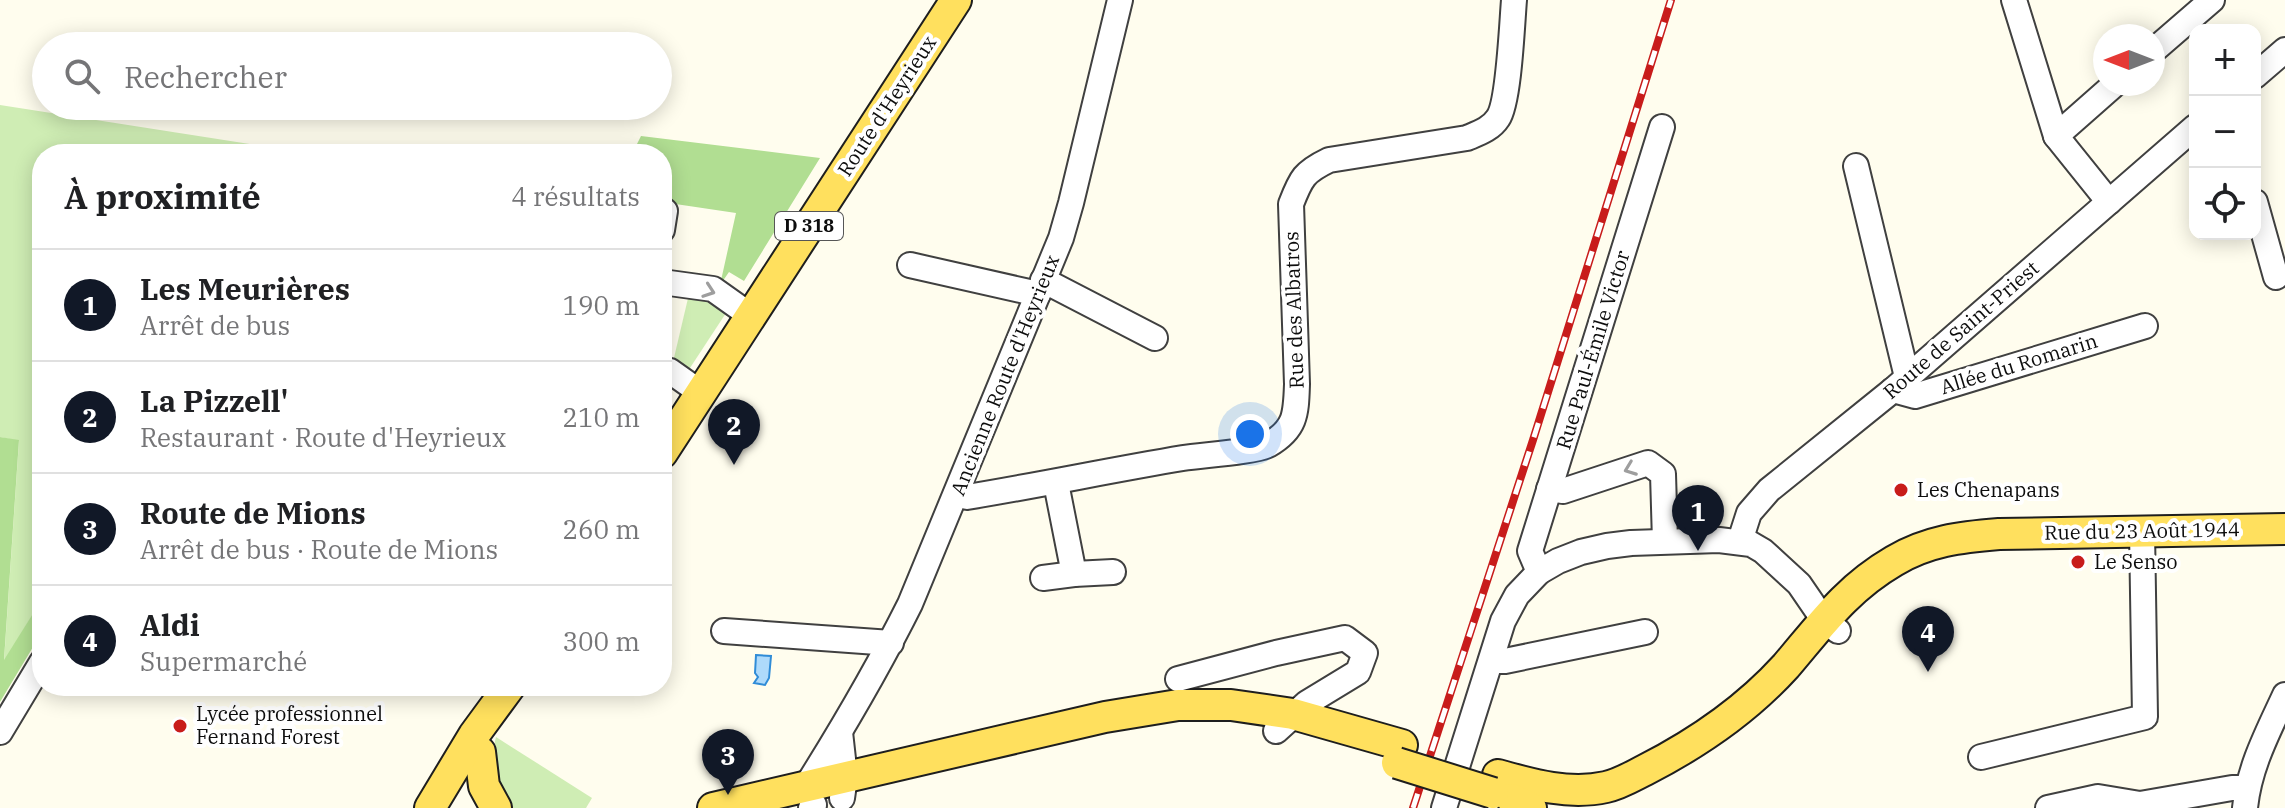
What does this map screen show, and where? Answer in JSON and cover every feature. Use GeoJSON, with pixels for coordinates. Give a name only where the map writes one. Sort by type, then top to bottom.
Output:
{"type":"FeatureCollection","features":[{"type":"Feature","properties":{"kind":"main road","name":"Route d'Heyrieux"},"geometry":{"type":"LineString","coordinates":[[672,438],[956,0]]}},
{"type":"Feature","properties":{"kind":"main road","name":"Rue du 23 Août 1944"},"geometry":{"type":"LineString","coordinates":[[713,808],[820,797],[1105,717],[1178,705],[1231,705],[1284,723],[1399,754],[1508,794],[1540,787],[1577,790],[1604,787],[1673,756],[1733,715],[1838,617],[1857,586],[1919,548],[1954,538],[1999,534],[2285,529]]}},
{"type":"Feature","properties":{"kind":"main road"},"geometry":{"type":"LineString","coordinates":[[430,808],[474,735],[503,696]]}},
{"type":"Feature","properties":{"kind":"main road"},"geometry":{"type":"LineString","coordinates":[[454,808],[505,696]]}},
{"type":"Feature","properties":{"kind":"main road"},"geometry":{"type":"LineString","coordinates":[[480,752],[484,786],[496,808]]}},
{"type":"Feature","properties":{"kind":"street","name":"Ancienne Route d'Heyrieux"},"geometry":{"type":"LineString","coordinates":[[820,797],[840,732],[910,604],[1061,238],[1120,0]]}},
{"type":"Feature","properties":{"kind":"street","name":"Rue des Albatros"},"geometry":{"type":"LineString","coordinates":[[956,494],[967,497],[1183,458],[1265,447],[1291,428],[1297,384],[1291,204],[1299,184],[1310,169],[1329,160],[1467,138],[1486,130],[1499,117],[1505,98],[1514,0]]}},
{"type":"Feature","properties":{"kind":"street"},"geometry":{"type":"LineString","coordinates":[[2014,0],[2056,136],[2109,202]]}},
{"type":"Feature","properties":{"kind":"street"},"geometry":{"type":"LineString","coordinates":[[2165,41],[2212,0]]}},
{"type":"Feature","properties":{"kind":"street"},"geometry":{"type":"LineString","coordinates":[[2261,71],[2285,50]]}},
{"type":"Feature","properties":{"kind":"street"},"geometry":{"type":"LineString","coordinates":[[2056,136],[2101,96]]}},
{"type":"Feature","properties":{"kind":"street","name":"Rue Paul-Émile Victor"},"geometry":{"type":"LineString","coordinates":[[1539,572],[1530,551],[1662,127]]}},
{"type":"Feature","properties":{"kind":"street","name":"Route de Saint-Priest"},"geometry":{"type":"LineString","coordinates":[[1740,541],[1749,513],[1769,490],[1900,384],[2189,132]]}},
{"type":"Feature","properties":{"kind":"street"},"geometry":{"type":"LineString","coordinates":[[1856,166],[1900,384]]}},
{"type":"Feature","properties":{"kind":"street"},"geometry":{"type":"LineString","coordinates":[[2261,223],[2276,277]]}},
{"type":"Feature","properties":{"kind":"street"},"geometry":{"type":"LineString","coordinates":[[910,265],[1040,287],[1155,338]]}},
{"type":"Feature","properties":{"kind":"street"},"geometry":{"type":"LineString","coordinates":[[672,283],[713,289],[751,316]]}},
{"type":"Feature","properties":{"kind":"street","name":"Allée du Romarin"},"geometry":{"type":"LineString","coordinates":[[1900,384],[1915,396],[2145,326]]}},
{"type":"Feature","properties":{"kind":"street"},"geometry":{"type":"LineString","coordinates":[[672,372],[701,393]]}},
{"type":"Feature","properties":{"kind":"street"},"geometry":{"type":"LineString","coordinates":[[1549,489],[1563,491],[1648,463],[1663,474],[1665,541]]}},
{"type":"Feature","properties":{"kind":"street"},"geometry":{"type":"LineString","coordinates":[[1056,483],[1074,574]]}},
{"type":"Feature","properties":{"kind":"street"},"geometry":{"type":"LineString","coordinates":[[1981,757],[2145,717],[2142,531]]}},
{"type":"Feature","properties":{"kind":"street"},"geometry":{"type":"LineString","coordinates":[[1444,808],[1503,621],[1517,595],[1539,572],[1558,561],[1607,546],[1665,541],[1740,541],[1763,551],[1838,617]]}},
{"type":"Feature","properties":{"kind":"street"},"geometry":{"type":"LineString","coordinates":[[1043,578],[1113,572]]}},
{"type":"Feature","properties":{"kind":"street"},"geometry":{"type":"LineString","coordinates":[[724,631],[891,643]]}},
{"type":"Feature","properties":{"kind":"street"},"geometry":{"type":"LineString","coordinates":[[1491,661],[1505,661],[1645,632]]}},
{"type":"Feature","properties":{"kind":"street"},"geometry":{"type":"LineString","coordinates":[[1178,679],[1345,638],[1365,653],[1358,672],[1284,723]]}},
{"type":"Feature","properties":{"kind":"street"},"geometry":{"type":"LineString","coordinates":[[0,732],[32,679]]}},
{"type":"Feature","properties":{"kind":"street"},"geometry":{"type":"LineString","coordinates":[[2048,808],[2098,797],[2140,804],[2232,788],[2246,798],[2254,762],[2285,695]]}},
{"type":"Feature","properties":{"kind":"street"},"geometry":{"type":"LineString","coordinates":[[820,797],[840,732]]}},
{"type":"Feature","properties":{"kind":"green space"},"geometry":{"type":"Polygon","coordinates":[[[0,105],[32,110],[32,120],[96,120],[250,144],[32,144],[32,616],[4,662],[19,441],[0,437],[0,105]]]}},
{"type":"Feature","properties":{"kind":"green space"},"geometry":{"type":"Polygon","coordinates":[[[641,136],[820,158],[744,281],[729,272],[720,285],[736,213],[672,203],[672,144],[637,144],[641,136]]]}},
{"type":"Feature","properties":{"kind":"green space"},"geometry":{"type":"Polygon","coordinates":[[[689,294],[701,297],[726,313],[688,371],[673,362],[689,294]]]}},
{"type":"Feature","properties":{"kind":"green space"},"geometry":{"type":"Polygon","coordinates":[[[0,437],[19,440],[4,660],[32,615],[32,649],[0,702],[0,437]]]}},
{"type":"Feature","properties":{"kind":"green space"},"geometry":{"type":"Polygon","coordinates":[[[496,737],[592,798],[586,808],[510,808],[501,793],[496,774],[496,737]]]}},
{"type":"Feature","properties":{"kind":"water"},"geometry":{"type":"Polygon","coordinates":[[[756,655],[771,656],[769,678],[765,685],[754,683],[758,677],[755,673],[756,655]]]}},
{"type":"Feature","properties":{"kind":"railway"},"geometry":{"type":"LineString","coordinates":[[1413,808],[1671,0]]}},
{"type":"Feature","properties":{"kind":"place","name":"La Pizzell'"},"geometry":{"type":"Point","coordinates":[734,465]}},
{"type":"Feature","properties":{"kind":"place","name":"Les Chenapans"},"geometry":{"type":"Point","coordinates":[1901,490]}},
{"type":"Feature","properties":{"kind":"place","name":"Les Meurières"},"geometry":{"type":"Point","coordinates":[1698,551]}},
{"type":"Feature","properties":{"kind":"place","name":"Le Senso"},"geometry":{"type":"Point","coordinates":[2078,562]}},
{"type":"Feature","properties":{"kind":"place","name":"Aldi"},"geometry":{"type":"Point","coordinates":[1928,672]}},
{"type":"Feature","properties":{"kind":"place","name":"Lycée professionnel Fernand Forest"},"geometry":{"type":"Point","coordinates":[180,726]}},
{"type":"Feature","properties":{"kind":"place","name":"Route de Mions"},"geometry":{"type":"Point","coordinates":[728,795]}}]}
